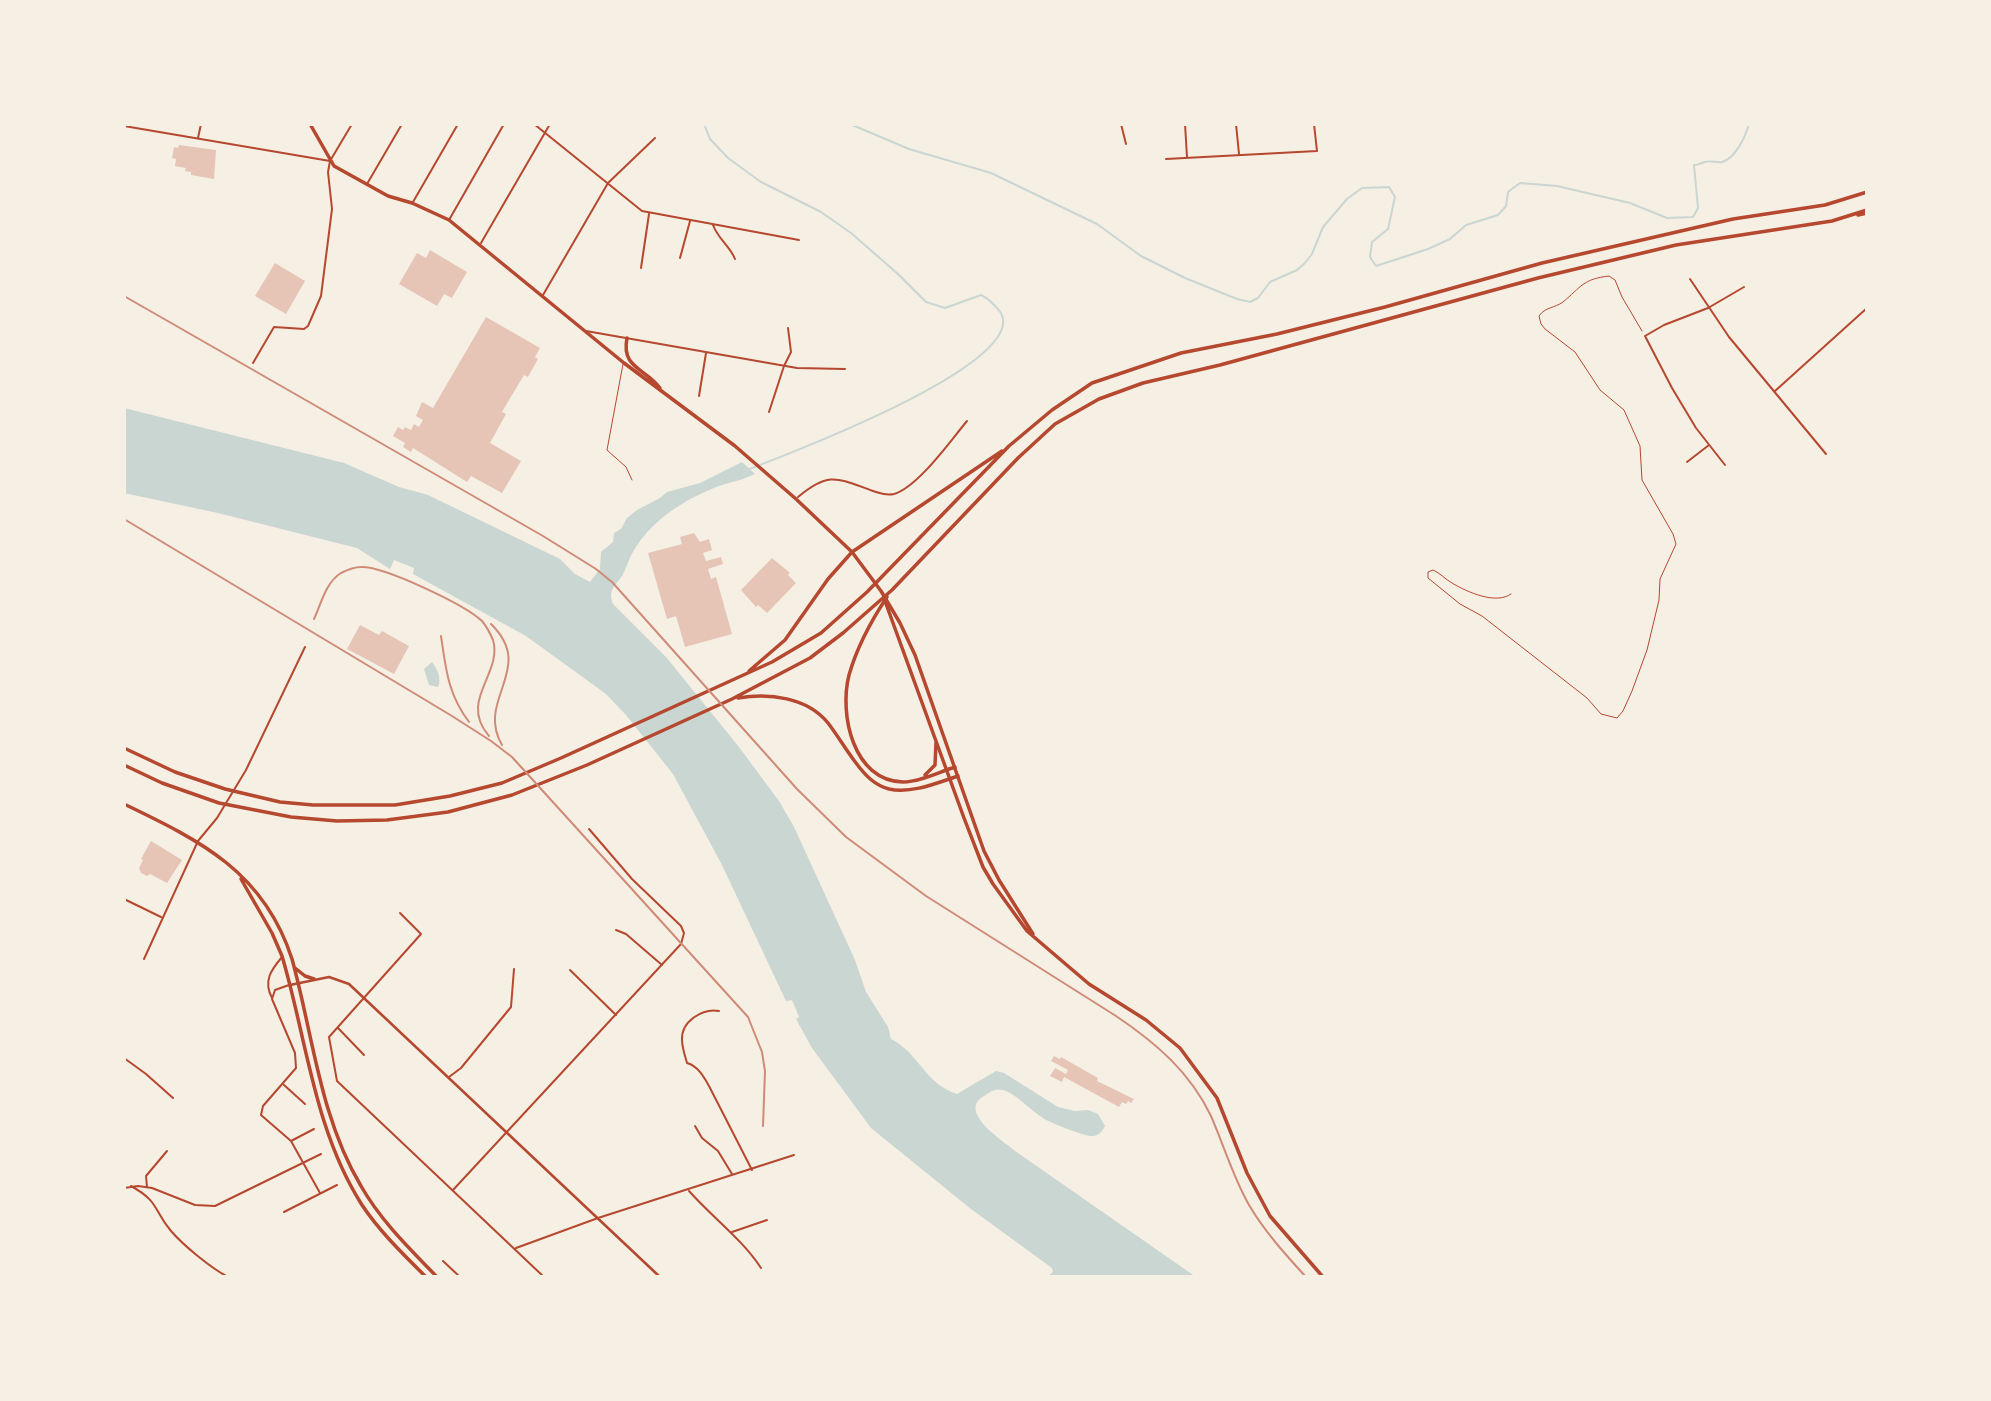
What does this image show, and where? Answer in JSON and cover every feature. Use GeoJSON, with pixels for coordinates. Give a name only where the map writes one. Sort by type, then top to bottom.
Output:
{"type":"FeatureCollection","features":[{"type":"Feature","properties":{"kind":"main road"},"geometry":{"type":"LineString","coordinates":[[310,124],[334,166],[388,197],[449,220],[616,357],[735,446],[852,552],[881,591],[900,623],[915,655],[984,851],[1033,934]]}},
{"type":"Feature","properties":{"kind":"main road"},"geometry":{"type":"LineString","coordinates":[[124,748],[175,772],[225,789],[280,802],[313,805],[395,805],[450,796],[502,783],[772,662],[821,633],[867,592],[1009,446],[1052,410],[1092,383],[1181,353],[1277,334],[1618,245],[1733,219],[1825,205],[1867,192]]}},
{"type":"Feature","properties":{"kind":"main road"},"geometry":{"type":"LineString","coordinates":[[124,765],[162,783],[219,803],[291,817],[337,821],[387,820],[448,811],[512,795],[587,765],[732,699],[810,658],[879,605],[1018,458],[1055,424],[1099,399],[1143,383],[1233,362],[1538,278],[1676,245],[1832,221],[1867,212]]}},
{"type":"Feature","properties":{"kind":"main road"},"geometry":{"type":"LineString","coordinates":[[627,338],[625,348],[628,360],[656,382],[664,393]]}},
{"type":"Feature","properties":{"kind":"main road"},"geometry":{"type":"LineString","coordinates":[[616,357],[625,348]]}},
{"type":"Feature","properties":{"kind":"main road"},"geometry":{"type":"LineString","coordinates":[[745,674],[785,640],[828,579],[852,552],[1009,446]]}},
{"type":"Feature","properties":{"kind":"main road"},"geometry":{"type":"LineString","coordinates":[[881,591],[984,867],[1027,931],[1082,978],[1167,1035],[1186,1055],[1217,1098],[1259,1198],[1282,1231],[1323,1277]]}},
{"type":"Feature","properties":{"kind":"main road"},"geometry":{"type":"LineString","coordinates":[[879,605],[848,679],[849,728],[854,745],[863,762],[874,773],[894,781],[917,780],[955,766]]}},
{"type":"Feature","properties":{"kind":"main road"},"geometry":{"type":"LineString","coordinates":[[732,699],[760,694],[809,706],[827,721],[870,779],[883,787],[910,790],[958,776]]}},
{"type":"Feature","properties":{"kind":"main road"},"geometry":{"type":"LineString","coordinates":[[917,780],[928,774],[935,765],[936,743]]}},
{"type":"Feature","properties":{"kind":"main road"},"geometry":{"type":"LineString","coordinates":[[124,804],[198,841],[257,893],[271,913],[286,942],[294,966],[333,1123],[352,1171],[386,1223],[437,1277]]}},
{"type":"Feature","properties":{"kind":"main road"},"geometry":{"type":"LineString","coordinates":[[240,877],[282,956],[323,1120],[340,1165],[374,1222],[426,1277]]}},
{"type":"Feature","properties":{"kind":"main road"},"geometry":{"type":"LineString","coordinates":[[294,966],[300,973],[314,979]]}},
{"type":"Feature","properties":{"kind":"street"},"geometry":{"type":"LineString","coordinates":[[198,139],[201,124]]}},
{"type":"Feature","properties":{"kind":"street"},"geometry":{"type":"LineString","coordinates":[[253,363],[274,327],[299,330],[308,326],[321,296],[332,209],[328,172],[330,161],[352,124]]}},
{"type":"Feature","properties":{"kind":"street"},"geometry":{"type":"LineString","coordinates":[[367,185],[402,124]]}},
{"type":"Feature","properties":{"kind":"street"},"geometry":{"type":"LineString","coordinates":[[412,204],[458,124]]}},
{"type":"Feature","properties":{"kind":"street"},"geometry":{"type":"LineString","coordinates":[[449,220],[504,124]]}},
{"type":"Feature","properties":{"kind":"street"},"geometry":{"type":"LineString","coordinates":[[534,124],[642,211],[799,240]]}},
{"type":"Feature","properties":{"kind":"street"},"geometry":{"type":"LineString","coordinates":[[480,244],[550,124]]}},
{"type":"Feature","properties":{"kind":"street"},"geometry":{"type":"LineString","coordinates":[[1121,124],[1126,144]]}},
{"type":"Feature","properties":{"kind":"street"},"geometry":{"type":"LineString","coordinates":[[1185,124],[1187,158]]}},
{"type":"Feature","properties":{"kind":"street"},"geometry":{"type":"LineString","coordinates":[[1236,124],[1239,155]]}},
{"type":"Feature","properties":{"kind":"street"},"geometry":{"type":"LineString","coordinates":[[1166,159],[1317,151],[1314,124]]}},
{"type":"Feature","properties":{"kind":"street"},"geometry":{"type":"LineString","coordinates":[[124,127],[330,161]]}},
{"type":"Feature","properties":{"kind":"street"},"geometry":{"type":"LineString","coordinates":[[542,296],[608,183],[655,138]]}},
{"type":"Feature","properties":{"kind":"street"},"geometry":{"type":"LineString","coordinates":[[641,268],[649,213]]}},
{"type":"Feature","properties":{"kind":"street"},"geometry":{"type":"LineString","coordinates":[[680,258],[690,220]]}},
{"type":"Feature","properties":{"kind":"street"},"geometry":{"type":"LineString","coordinates":[[713,224],[716,234],[735,259]]}},
{"type":"Feature","properties":{"kind":"street"},"geometry":{"type":"LineString","coordinates":[[1690,279],[1708,307],[1774,392],[1826,454]]}},
{"type":"Feature","properties":{"kind":"street"},"geometry":{"type":"LineString","coordinates":[[1725,465],[1696,428],[1646,336],[1744,287]]}},
{"type":"Feature","properties":{"kind":"street"},"geometry":{"type":"LineString","coordinates":[[1774,392],[1867,308]]}},
{"type":"Feature","properties":{"kind":"street"},"geometry":{"type":"LineString","coordinates":[[769,412],[791,352],[789,328]]}},
{"type":"Feature","properties":{"kind":"street"},"geometry":{"type":"LineString","coordinates":[[585,331],[784,366],[845,369]]}},
{"type":"Feature","properties":{"kind":"street"},"geometry":{"type":"LineString","coordinates":[[699,396],[706,352]]}},
{"type":"Feature","properties":{"kind":"street"},"geometry":{"type":"LineString","coordinates":[[796,499],[821,480],[832,479],[843,480],[883,494],[894,494],[923,473],[967,421]]}},
{"type":"Feature","properties":{"kind":"street"},"geometry":{"type":"LineString","coordinates":[[1687,462],[1709,445]]}},
{"type":"Feature","properties":{"kind":"street"},"geometry":{"type":"LineString","coordinates":[[144,959],[198,841],[216,818],[246,769],[305,647]]}},
{"type":"Feature","properties":{"kind":"street"},"geometry":{"type":"LineString","coordinates":[[452,1191],[681,944],[684,933],[681,926],[632,879],[589,829]]}},
{"type":"Feature","properties":{"kind":"street"},"geometry":{"type":"LineString","coordinates":[[124,899],[162,918]]}},
{"type":"Feature","properties":{"kind":"street"},"geometry":{"type":"LineString","coordinates":[[400,913],[421,934],[329,1037],[337,1081],[544,1277]]}},
{"type":"Feature","properties":{"kind":"street"},"geometry":{"type":"LineString","coordinates":[[616,930],[626,934],[662,965]]}},
{"type":"Feature","properties":{"kind":"street"},"geometry":{"type":"LineString","coordinates":[[282,956],[268,977],[267,990],[295,1053],[296,1068],[263,1106],[261,1115],[290,1141],[320,1193]]}},
{"type":"Feature","properties":{"kind":"street"},"geometry":{"type":"LineString","coordinates":[[449,1078],[461,1068],[511,1007],[514,969]]}},
{"type":"Feature","properties":{"kind":"street"},"geometry":{"type":"LineString","coordinates":[[570,970],[616,1015]]}},
{"type":"Feature","properties":{"kind":"street"},"geometry":{"type":"LineString","coordinates":[[272,999],[275,990],[290,985],[329,977],[342,980],[365,998],[660,1277]]}},
{"type":"Feature","properties":{"kind":"street"},"geometry":{"type":"LineString","coordinates":[[719,1011],[710,1010],[689,1021],[681,1038],[687,1063],[702,1073],[752,1170]]}},
{"type":"Feature","properties":{"kind":"street"},"geometry":{"type":"LineString","coordinates":[[337,1027],[364,1055]]}},
{"type":"Feature","properties":{"kind":"street"},"geometry":{"type":"LineString","coordinates":[[124,1058],[173,1098]]}},
{"type":"Feature","properties":{"kind":"street"},"geometry":{"type":"LineString","coordinates":[[284,1085],[305,1104]]}},
{"type":"Feature","properties":{"kind":"street"},"geometry":{"type":"LineString","coordinates":[[695,1126],[702,1138],[718,1151],[732,1175]]}},
{"type":"Feature","properties":{"kind":"street"},"geometry":{"type":"LineString","coordinates":[[290,1141],[314,1129]]}},
{"type":"Feature","properties":{"kind":"street"},"geometry":{"type":"LineString","coordinates":[[146,1187],[146,1176],[167,1152]]}},
{"type":"Feature","properties":{"kind":"street"},"geometry":{"type":"LineString","coordinates":[[124,1188],[146,1187],[195,1205],[215,1206],[321,1154]]}},
{"type":"Feature","properties":{"kind":"street"},"geometry":{"type":"LineString","coordinates":[[514,1249],[598,1218],[794,1155]]}},
{"type":"Feature","properties":{"kind":"street"},"geometry":{"type":"LineString","coordinates":[[284,1212],[337,1185]]}},
{"type":"Feature","properties":{"kind":"street"},"geometry":{"type":"LineString","coordinates":[[130,1186],[154,1202],[170,1231],[212,1268],[228,1277]]}},
{"type":"Feature","properties":{"kind":"street"},"geometry":{"type":"LineString","coordinates":[[688,1190],[761,1268]]}},
{"type":"Feature","properties":{"kind":"street"},"geometry":{"type":"LineString","coordinates":[[731,1233],[767,1220]]}},
{"type":"Feature","properties":{"kind":"street"},"geometry":{"type":"LineString","coordinates":[[443,1261],[460,1277]]}},
{"type":"Feature","properties":{"kind":"lane"},"geometry":{"type":"LineString","coordinates":[[624,363],[607,450],[626,467],[632,480]]}},
{"type":"Feature","properties":{"kind":"path"},"geometry":{"type":"LineString","coordinates":[[1511,594],[1504,599],[1488,597],[1449,582],[1438,572],[1428,572],[1428,578],[1460,604],[1488,620],[1587,698],[1601,714],[1618,718],[1632,691],[1643,660],[1659,600],[1660,579],[1676,544],[1642,480],[1640,446],[1624,410],[1600,390],[1583,362],[1545,329],[1539,316],[1561,304],[1576,288],[1609,276],[1615,280],[1628,310],[1646,336]]}},
{"type":"Feature","properties":{"kind":"shaded area"},"geometry":{"type":"Polygon","coordinates":[[[124,408],[344,463],[399,487],[428,495],[560,559],[575,574],[590,582],[600,569],[601,552],[613,542],[614,533],[621,529],[627,518],[637,510],[667,492],[700,483],[742,462],[755,474],[694,497],[659,520],[649,530],[633,552],[613,589],[613,604],[666,657],[779,801],[794,827],[855,960],[866,992],[888,1027],[891,1039],[909,1052],[937,1083],[957,1094],[996,1071],[1004,1073],[1058,1107],[1075,1111],[1088,1110],[1098,1114],[1105,1126],[1099,1134],[1089,1136],[1047,1120],[1003,1090],[995,1090],[984,1096],[977,1103],[976,1110],[986,1126],[1018,1153],[1196,1277],[1047,1277],[1053,1272],[1052,1268],[971,1209],[871,1128],[812,1048],[796,1019],[799,1017],[792,1000],[786,1001],[722,865],[673,774],[606,694],[526,636],[413,574],[414,568],[394,560],[390,569],[357,548],[218,513],[124,493],[124,408]]]}},
{"type":"Feature","properties":{"kind":"shaded area"},"geometry":{"type":"Polygon","coordinates":[[[432,662],[439,677],[438,687],[429,685],[424,669],[432,662]]]}},
{"type":"Feature","properties":{"kind":"building"},"geometry":{"type":"Polygon","coordinates":[[[179,145],[216,150],[214,179],[191,175],[191,172],[185,171],[186,168],[175,166],[176,159],[172,158],[174,147],[178,148],[179,145]]]}},
{"type":"Feature","properties":{"kind":"building"},"geometry":{"type":"Polygon","coordinates":[[[430,250],[467,272],[452,298],[444,294],[437,306],[399,284],[417,253],[426,258],[430,250]]]}},
{"type":"Feature","properties":{"kind":"building"},"geometry":{"type":"Polygon","coordinates":[[[275,263],[305,281],[286,314],[255,296],[275,263]]]}},
{"type":"Feature","properties":{"kind":"building"},"geometry":{"type":"Polygon","coordinates":[[[486,317],[540,348],[535,357],[538,359],[528,377],[524,375],[502,412],[506,414],[490,443],[521,461],[502,493],[471,476],[467,482],[413,448],[411,452],[403,447],[405,443],[393,436],[398,427],[411,430],[414,424],[419,427],[423,420],[416,416],[422,402],[433,408],[486,317]]]}},
{"type":"Feature","properties":{"kind":"building"},"geometry":{"type":"Polygon","coordinates":[[[694,533],[700,542],[709,539],[712,550],[703,553],[706,561],[721,557],[723,564],[708,569],[711,579],[716,577],[732,634],[685,647],[676,616],[667,619],[648,553],[682,544],[680,537],[694,533]]]}},
{"type":"Feature","properties":{"kind":"building"},"geometry":{"type":"Polygon","coordinates":[[[772,558],[790,573],[788,575],[796,583],[767,613],[758,605],[756,607],[741,590],[772,558]]]}},
{"type":"Feature","properties":{"kind":"building"},"geometry":{"type":"Polygon","coordinates":[[[360,625],[379,635],[382,631],[409,646],[394,674],[347,649],[360,625]]]}},
{"type":"Feature","properties":{"kind":"building"},"geometry":{"type":"Polygon","coordinates":[[[151,841],[182,860],[167,883],[150,874],[147,876],[141,873],[139,868],[151,841]]]}},
{"type":"Feature","properties":{"kind":"building"},"geometry":{"type":"Polygon","coordinates":[[[1054,1056],[1060,1059],[1061,1057],[1098,1078],[1097,1081],[1134,1099],[1131,1103],[1122,1102],[1119,1107],[1064,1077],[1062,1082],[1050,1076],[1055,1068],[1066,1074],[1068,1070],[1051,1061],[1054,1056]]]}},
{"type":"Feature","properties":{"kind":"waterway"},"geometry":{"type":"LineString","coordinates":[[704,124],[710,139],[728,158],[761,182],[821,212],[851,233],[926,302],[945,308],[981,295],[1001,313],[1000,334],[978,357],[943,381],[851,427],[747,470]]}},
{"type":"Feature","properties":{"kind":"waterway"},"geometry":{"type":"LineString","coordinates":[[850,124],[909,149],[991,173],[1097,224],[1141,256],[1185,278],[1250,302],[1258,298],[1270,282],[1304,264],[1312,254],[1323,227],[1347,199],[1362,188],[1389,187],[1395,197],[1388,229],[1372,242],[1370,257],[1376,266],[1428,249],[1450,239],[1466,225],[1498,215],[1506,206],[1508,192],[1520,183],[1557,186],[1630,203],[1667,218],[1693,217],[1698,208],[1694,165],[1727,160],[1739,146],[1749,124]]}},
{"type":"Feature","properties":{"kind":"railway"},"geometry":{"type":"LineString","coordinates":[[124,296],[543,536],[612,582],[797,789],[846,837],[926,896],[1116,1016],[1171,1060],[1203,1100],[1249,1205],[1269,1234],[1306,1277]]}},
{"type":"Feature","properties":{"kind":"railway"},"geometry":{"type":"LineString","coordinates":[[124,519],[452,716],[512,757],[748,1017],[762,1052],[765,1071],[763,1126]]}},
{"type":"Feature","properties":{"kind":"railway"},"geometry":{"type":"LineString","coordinates":[[314,619],[336,577],[361,567],[405,579],[473,614],[484,623],[493,640],[492,664],[479,699],[478,711],[489,736]]}},
{"type":"Feature","properties":{"kind":"railway"},"geometry":{"type":"LineString","coordinates":[[491,624],[504,640],[508,655],[508,670],[495,713],[496,728],[502,745]]}},
{"type":"Feature","properties":{"kind":"railway"},"geometry":{"type":"LineString","coordinates":[[441,636],[452,691],[469,722]]}}]}
